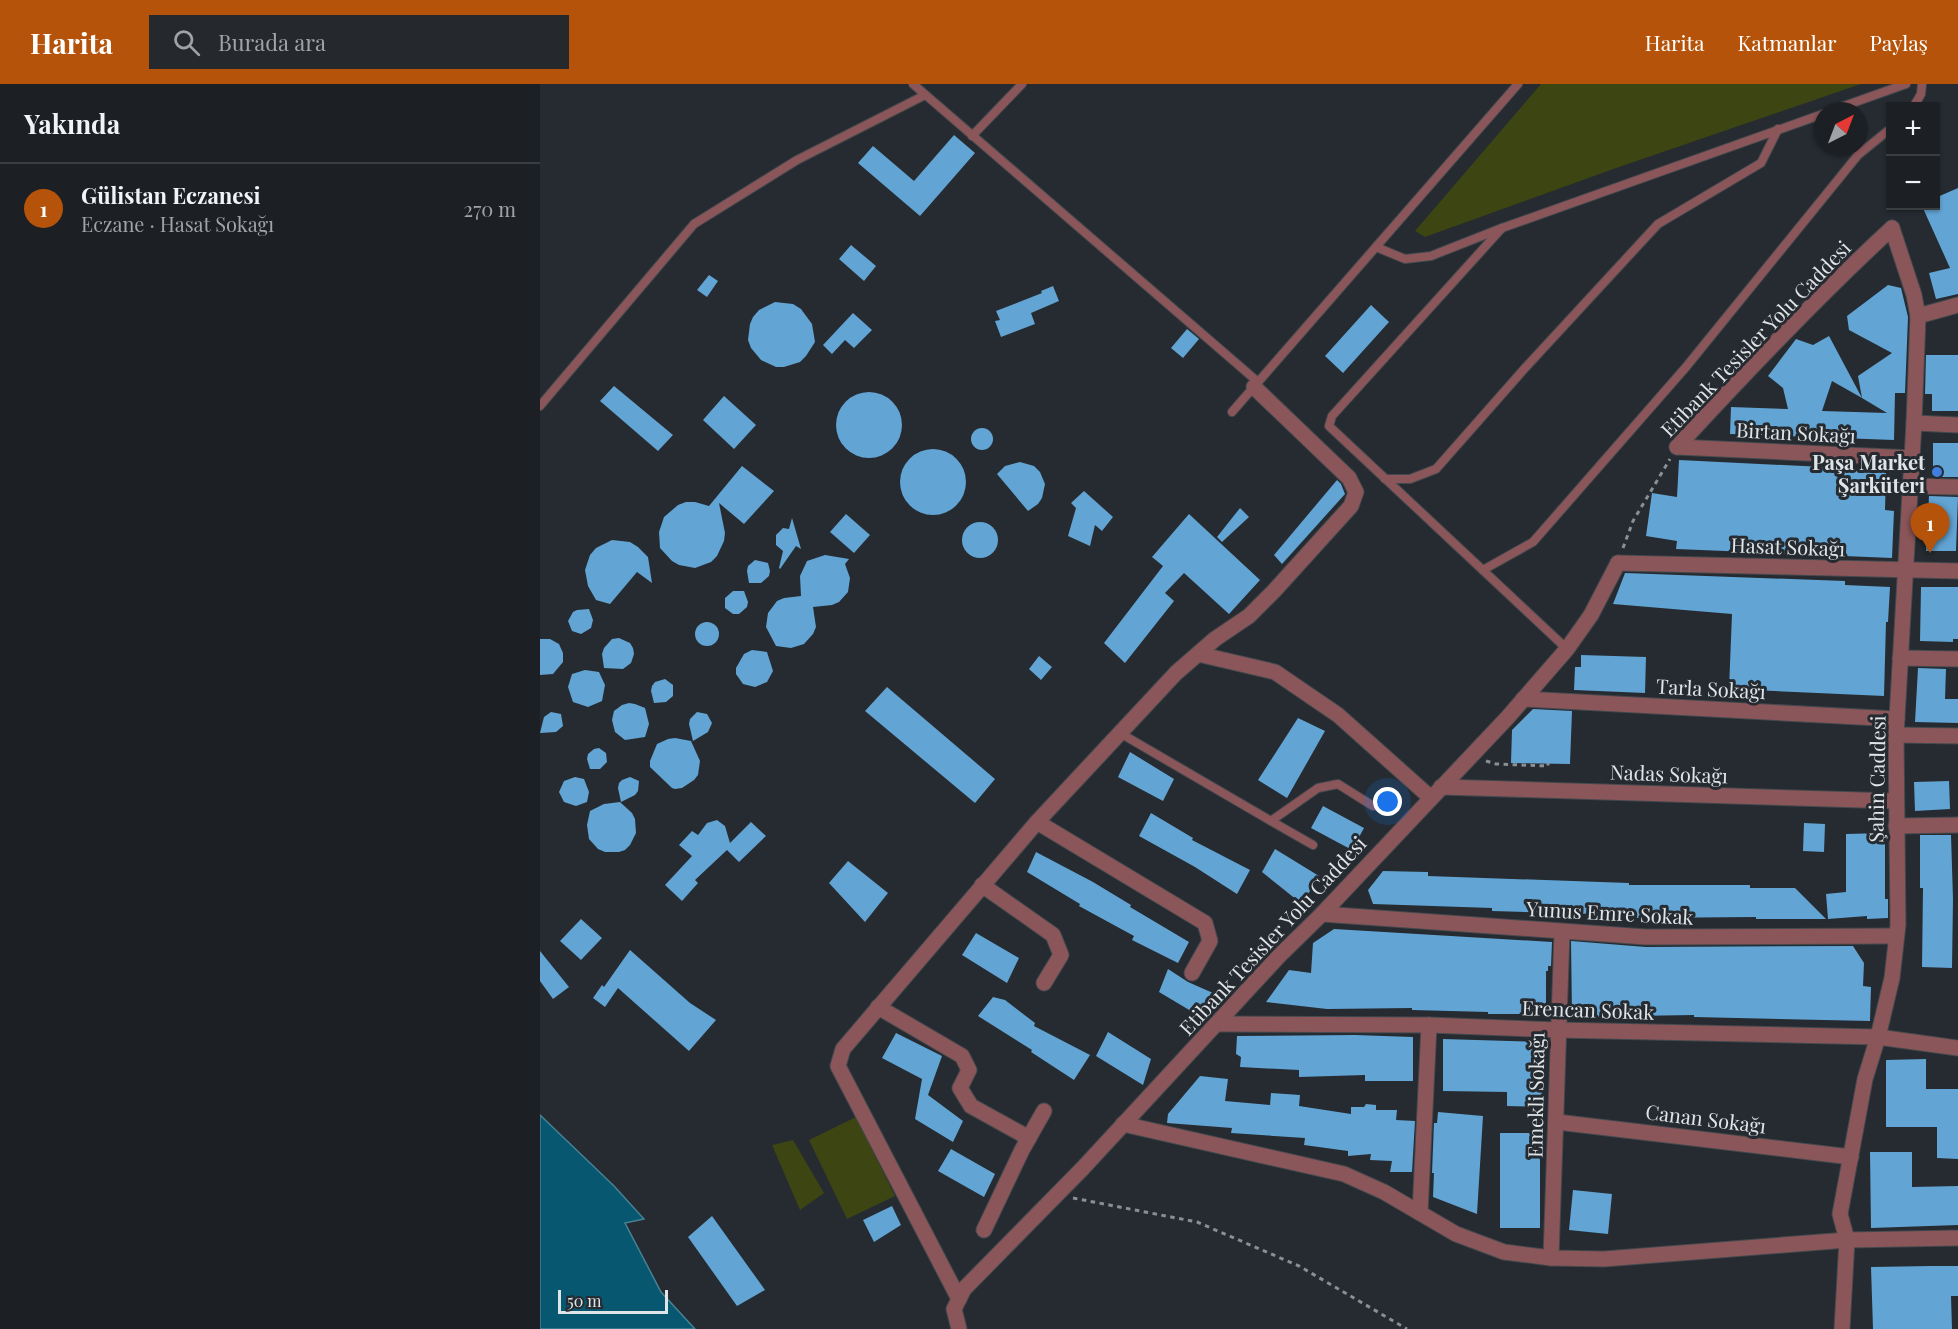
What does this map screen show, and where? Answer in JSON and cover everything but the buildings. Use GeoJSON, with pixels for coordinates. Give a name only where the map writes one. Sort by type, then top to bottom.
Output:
{"type":"FeatureCollection","features":[{"type":"Feature","properties":{"kind":"street","name":"Şahin Caddesi"},"geometry":{"type":"LineString","coordinates":[[1842,1329],[1847,1240],[1840,1214],[1865,1079],[1892,978],[1896,936],[1896,735],[1918,316],[1914,295],[1892,228]]}},
{"type":"Feature","properties":{"kind":"street","name":"Etibank Tesisler Yolu Caddesi"},"geometry":{"type":"LineString","coordinates":[[1677,447],[1845,271],[1892,228]]}},
{"type":"Feature","properties":{"kind":"street"},"geometry":{"type":"LineString","coordinates":[[1918,316],[1958,305]]}},
{"type":"Feature","properties":{"kind":"street"},"geometry":{"type":"LineString","coordinates":[[958,1329],[954,1309],[959,1299],[838,1066],[843,1049],[1037,822],[1176,673],[1215,639],[1249,616],[1351,506],[1356,492],[1349,478],[1256,385]]}},
{"type":"Feature","properties":{"kind":"street"},"geometry":{"type":"LineString","coordinates":[[1914,423],[1958,425]]}},
{"type":"Feature","properties":{"kind":"street","name":"Birtan Sokağı"},"geometry":{"type":"LineString","coordinates":[[1677,447],[1912,458]]}},
{"type":"Feature","properties":{"kind":"street"},"geometry":{"type":"LineString","coordinates":[[1910,486],[1958,487]]}},
{"type":"Feature","properties":{"kind":"street","name":"Etibank Tesisler Yolu Caddesi"},"geometry":{"type":"LineString","coordinates":[[959,1299],[964,1289],[1057,1195],[1278,957],[1322,914],[1470,757],[1568,649],[1591,615],[1618,563]]}},
{"type":"Feature","properties":{"kind":"street","name":"Hasat Sokağı"},"geometry":{"type":"LineString","coordinates":[[1618,563],[1958,571]]}},
{"type":"Feature","properties":{"kind":"street"},"geometry":{"type":"LineString","coordinates":[[1198,654],[1275,672],[1338,715],[1436,793]]}},
{"type":"Feature","properties":{"kind":"street"},"geometry":{"type":"LineString","coordinates":[[1900,658],[1958,659]]}},
{"type":"Feature","properties":{"kind":"street","name":"Tarla Sokağı"},"geometry":{"type":"LineString","coordinates":[[1523,699],[1897,719]]}},
{"type":"Feature","properties":{"kind":"street"},"geometry":{"type":"LineString","coordinates":[[1896,735],[1958,736]]}},
{"type":"Feature","properties":{"kind":"street","name":"Nadas Sokağı"},"geometry":{"type":"LineString","coordinates":[[1436,793],[1895,801]]}},
{"type":"Feature","properties":{"kind":"street"},"geometry":{"type":"LineString","coordinates":[[1037,822],[1205,923],[1210,941],[1192,973]]}},
{"type":"Feature","properties":{"kind":"street"},"geometry":{"type":"LineString","coordinates":[[1896,826],[1958,825]]}},
{"type":"Feature","properties":{"kind":"street"},"geometry":{"type":"LineString","coordinates":[[982,885],[1053,935],[1061,956],[1044,983]]}},
{"type":"Feature","properties":{"kind":"street","name":"Yunus Emre Sokak"},"geometry":{"type":"LineString","coordinates":[[1322,914],[1646,937],[1896,936]]}},
{"type":"Feature","properties":{"kind":"street","name":"Emekli Sokağı"},"geometry":{"type":"LineString","coordinates":[[1551,1258],[1562,932]]}},
{"type":"Feature","properties":{"kind":"street"},"geometry":{"type":"LineString","coordinates":[[878,1006],[962,1056],[969,1070],[960,1088],[971,1106],[1029,1138]]}},
{"type":"Feature","properties":{"kind":"street","name":"Erencan Sokak"},"geometry":{"type":"LineString","coordinates":[[1216,1024],[1429,1025],[1878,1037],[1958,1048]]}},
{"type":"Feature","properties":{"kind":"street"},"geometry":{"type":"LineString","coordinates":[[1420,1213],[1429,1025]]}},
{"type":"Feature","properties":{"kind":"street"},"geometry":{"type":"LineString","coordinates":[[984,1230],[1044,1111]]}},
{"type":"Feature","properties":{"kind":"street","name":"Canan Sokağı"},"geometry":{"type":"LineString","coordinates":[[1557,1122],[1851,1157]]}},
{"type":"Feature","properties":{"kind":"street"},"geometry":{"type":"LineString","coordinates":[[1124,1124],[1344,1174],[1384,1192],[1455,1234],[1504,1252],[1551,1258],[1604,1259],[1847,1240],[1958,1238]]}},
{"type":"Feature","properties":{"kind":"lane"},"geometry":{"type":"LineString","coordinates":[[913,84],[1256,385]]}},
{"type":"Feature","properties":{"kind":"lane"},"geometry":{"type":"LineString","coordinates":[[972,136],[1022,84]]}},
{"type":"Feature","properties":{"kind":"lane"},"geometry":{"type":"LineString","coordinates":[[1232,412],[1518,84]]}},
{"type":"Feature","properties":{"kind":"lane"},"geometry":{"type":"LineString","coordinates":[[1855,102],[1906,84]]}},
{"type":"Feature","properties":{"kind":"lane"},"geometry":{"type":"LineString","coordinates":[[1916,102],[1921,94],[1922,84]]}},
{"type":"Feature","properties":{"kind":"lane"},"geometry":{"type":"LineString","coordinates":[[540,406],[694,224],[797,160],[926,95]]}},
{"type":"Feature","properties":{"kind":"lane"},"geometry":{"type":"LineString","coordinates":[[1376,247],[1405,259],[1431,256],[1814,117]]}},
{"type":"Feature","properties":{"kind":"lane"},"geometry":{"type":"LineString","coordinates":[[1385,479],[1410,479],[1436,469],[1525,368],[1658,224],[1761,163],[1778,129]]}},
{"type":"Feature","properties":{"kind":"lane"},"geometry":{"type":"LineString","coordinates":[[1483,570],[1533,542],[1686,367],[1858,156],[1886,132]]}},
{"type":"Feature","properties":{"kind":"lane"},"geometry":{"type":"LineString","coordinates":[[1503,228],[1332,416],[1329,426],[1568,649]]}},
{"type":"Feature","properties":{"kind":"lane"},"geometry":{"type":"LineString","coordinates":[[1120,733],[1313,845]]}},
{"type":"Feature","properties":{"kind":"lane"},"geometry":{"type":"LineString","coordinates":[[1271,821],[1318,788],[1338,784],[1373,806]]}},
{"type":"Feature","properties":{"kind":"path","name":"Etibank Tesisler Yolu Caddesi"},"geometry":{"type":"LineString","coordinates":[[1618,563],[1633,521],[1677,447]]}},
{"type":"Feature","properties":{"kind":"path"},"geometry":{"type":"LineString","coordinates":[[1470,757],[1496,764],[1548,766],[1548,763]]}},
{"type":"Feature","properties":{"kind":"path"},"geometry":{"type":"LineString","coordinates":[[1057,1195],[1197,1222],[1299,1266],[1407,1329]]}},
{"type":"Feature","properties":{"kind":"green space"},"geometry":{"type":"Polygon","coordinates":[[[1541,84],[1861,84],[1619,167],[1425,237],[1415,231],[1541,84]]]}},
{"type":"Feature","properties":{"kind":"green space"},"geometry":{"type":"Polygon","coordinates":[[[856,1117],[895,1196],[847,1219],[809,1140],[856,1117]]]}},
{"type":"Feature","properties":{"kind":"green space"},"geometry":{"type":"Polygon","coordinates":[[[793,1140],[824,1193],[800,1210],[772,1145],[793,1140]]]}},
{"type":"Feature","properties":{"kind":"water"},"geometry":{"type":"Polygon","coordinates":[[[540,1115],[614,1186],[644,1219],[625,1223],[661,1292],[695,1329],[540,1329],[540,1115]]]}},
{"type":"Feature","properties":{"kind":"place","name":"Paşa Market Şarküteri"},"geometry":{"type":"Point","coordinates":[1937,472]}},
{"type":"Feature","properties":{"kind":"place","name":"Gülistan Eczanesi"},"geometry":{"type":"Point","coordinates":[1930,553]}}]}
